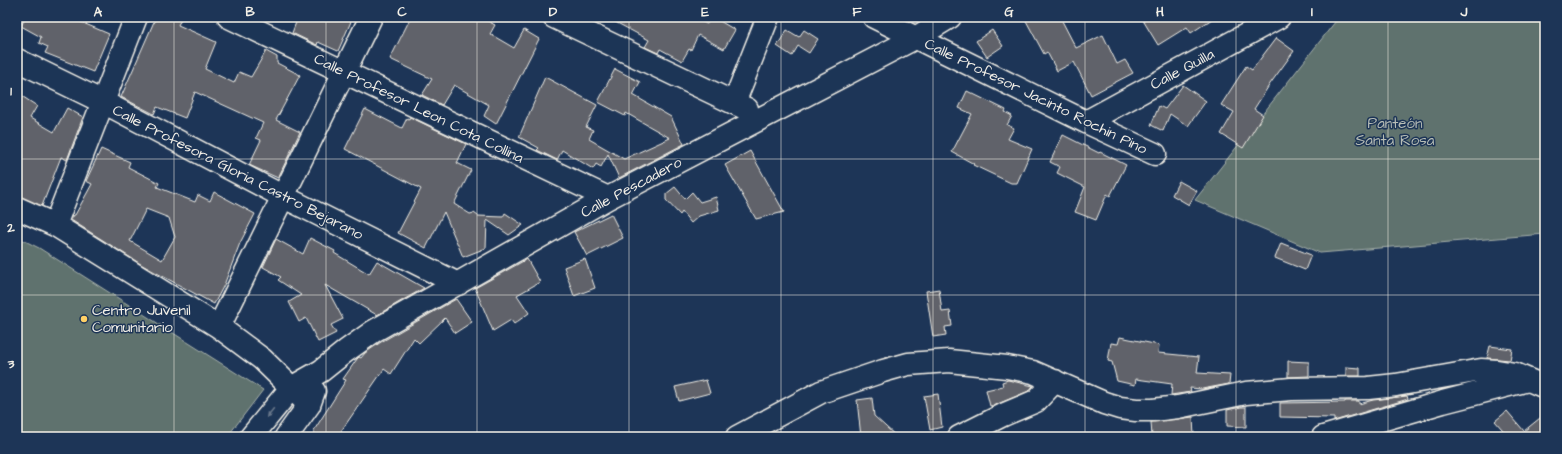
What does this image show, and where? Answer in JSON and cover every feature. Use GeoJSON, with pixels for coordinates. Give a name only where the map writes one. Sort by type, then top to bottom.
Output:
{"type":"FeatureCollection","features":[{"type":"Feature","properties":{"kind":"street"},"geometry":{"type":"LineString","coordinates":[[55,225],[136,17]]}},
{"type":"Feature","properties":{"kind":"street","name":"Calle Profesor Leon Cota Collina"},"geometry":{"type":"LineString","coordinates":[[229,17],[608,198]]}},
{"type":"Feature","properties":{"kind":"street"},"geometry":{"type":"LineString","coordinates":[[219,327],[371,17]]}},
{"type":"Feature","properties":{"kind":"street"},"geometry":{"type":"LineString","coordinates":[[554,17],[734,104],[765,117]]}},
{"type":"Feature","properties":{"kind":"street"},"geometry":{"type":"LineString","coordinates":[[734,104],[768,17]]}},
{"type":"Feature","properties":{"kind":"street","name":"Calle Profesor Jacinto Rochin Pino"},"geometry":{"type":"LineString","coordinates":[[874,17],[1086,122],[1155,154]]}},
{"type":"Feature","properties":{"kind":"street","name":"Calle Pescadero"},"geometry":{"type":"LineString","coordinates":[[291,388],[321,371],[374,331],[608,198],[917,37],[950,17]]}},
{"type":"Feature","properties":{"kind":"street","name":"Calle Quilla"},"geometry":{"type":"LineString","coordinates":[[1086,122],[1279,17]]}},
{"type":"Feature","properties":{"kind":"street","name":"Calle Profesora Gloria Castro Bejarano"},"geometry":{"type":"LineString","coordinates":[[17,60],[103,102],[284,197],[458,284]]}},
{"type":"Feature","properties":{"kind":"street"},"geometry":{"type":"LineString","coordinates":[[17,208],[55,225],[219,327],[262,359],[309,405]]}},
{"type":"Feature","properties":{"kind":"street"},"geometry":{"type":"LineString","coordinates":[[737,437],[822,392],[908,364],[949,361],[1007,367],[1033,372],[1087,396],[1120,408],[1153,410],[1246,393],[1291,389],[1368,388],[1396,385],[1481,370],[1514,374],[1537,384]]}},
{"type":"Feature","properties":{"kind":"street"},"geometry":{"type":"LineString","coordinates":[[286,437],[309,405],[321,371]]}},
{"type":"Feature","properties":{"kind":"street"},"geometry":{"type":"LineString","coordinates":[[959,437],[1036,401],[1055,381]]}},
{"type":"Feature","properties":{"kind":"street"},"geometry":{"type":"LineString","coordinates":[[1323,437],[1443,402],[1537,384]]}},
{"type":"Feature","properties":{"kind":"street"},"geometry":{"type":"LineString","coordinates":[[251,437],[291,388]]}},
{"type":"Feature","properties":{"kind":"green space","name":"Panteón Santa Rosa"},"geometry":{"type":"Polygon","coordinates":[[[1339,17],[1545,17],[1545,234],[1320,253],[1195,200],[1339,17]]]}},
{"type":"Feature","properties":{"kind":"green space","name":"Centro Juvenil Comunitario"},"geometry":{"type":"Polygon","coordinates":[[[17,237],[39,248],[263,390],[227,437],[17,437],[17,237]]]}},
{"type":"Feature","properties":{"kind":"building"},"geometry":{"type":"Polygon","coordinates":[[[26,17],[69,17],[109,34],[93,72],[45,53],[48,47],[39,43],[41,37],[21,26],[26,17]]]}},
{"type":"Feature","properties":{"kind":"building"},"geometry":{"type":"Polygon","coordinates":[[[156,17],[182,17],[178,25],[216,42],[205,69],[234,83],[239,72],[251,77],[266,51],[277,57],[277,63],[300,75],[276,120],[300,132],[278,178],[249,165],[261,140],[256,138],[263,123],[195,92],[185,118],[157,107],[154,114],[121,97],[156,17]]]}},
{"type":"Feature","properties":{"kind":"building"},"geometry":{"type":"Polygon","coordinates":[[[298,17],[353,17],[338,51],[318,42],[317,45],[292,33],[298,17]]]}},
{"type":"Feature","properties":{"kind":"building"},"geometry":{"type":"Polygon","coordinates":[[[411,17],[481,17],[495,25],[490,34],[514,48],[524,30],[539,39],[496,124],[484,116],[489,105],[454,85],[442,105],[422,95],[432,79],[390,59],[411,17]]]}},
{"type":"Feature","properties":{"kind":"building"},"geometry":{"type":"Polygon","coordinates":[[[606,17],[692,17],[707,24],[711,17],[713,17],[735,30],[724,49],[698,35],[691,50],[689,49],[682,61],[660,49],[658,53],[645,47],[649,40],[606,17]]]}},
{"type":"Feature","properties":{"kind":"building"},"geometry":{"type":"Polygon","coordinates":[[[1024,17],[1060,17],[1076,48],[1103,35],[1117,64],[1125,60],[1133,73],[1091,95],[1074,62],[1057,71],[1047,52],[1044,54],[1024,17]]]}},
{"type":"Feature","properties":{"kind":"building"},"geometry":{"type":"Polygon","coordinates":[[[1141,17],[1215,17],[1191,33],[1187,27],[1158,45],[1141,17]]]}},
{"type":"Feature","properties":{"kind":"building"},"geometry":{"type":"Polygon","coordinates":[[[787,30],[799,37],[804,30],[818,39],[809,53],[798,46],[792,56],[777,46],[787,30]]]}},
{"type":"Feature","properties":{"kind":"building"},"geometry":{"type":"Polygon","coordinates":[[[992,30],[1003,46],[987,57],[976,41],[992,30]]]}},
{"type":"Feature","properties":{"kind":"building"},"geometry":{"type":"Polygon","coordinates":[[[1276,38],[1294,51],[1254,109],[1263,115],[1243,148],[1221,134],[1234,112],[1221,105],[1246,66],[1252,70],[1276,38]]]}},
{"type":"Feature","properties":{"kind":"building"},"geometry":{"type":"Polygon","coordinates":[[[615,69],[640,82],[633,95],[671,117],[684,144],[619,178],[608,154],[601,167],[596,164],[593,169],[562,150],[557,160],[537,150],[539,148],[519,137],[545,77],[597,105],[586,127],[593,130],[589,139],[624,159],[670,138],[626,113],[625,116],[598,102],[615,69]]]}},
{"type":"Feature","properties":{"kind":"building"},"geometry":{"type":"Polygon","coordinates":[[[1183,85],[1206,101],[1188,126],[1170,114],[1163,131],[1151,125],[1159,106],[1165,109],[1183,85]]]}},
{"type":"Feature","properties":{"kind":"building"},"geometry":{"type":"Polygon","coordinates":[[[967,91],[1006,110],[1005,112],[1012,116],[1007,125],[1014,128],[1008,139],[1032,149],[1017,183],[1011,183],[973,165],[974,164],[952,152],[972,114],[959,108],[967,91]]]}},
{"type":"Feature","properties":{"kind":"building"},"geometry":{"type":"Polygon","coordinates":[[[17,93],[37,106],[30,118],[54,132],[67,108],[83,117],[67,160],[61,157],[42,206],[17,196],[17,93]]]}},
{"type":"Feature","properties":{"kind":"building"},"geometry":{"type":"Polygon","coordinates":[[[365,109],[402,128],[407,118],[409,119],[410,117],[466,144],[457,163],[471,170],[454,204],[470,214],[474,213],[478,216],[503,217],[505,213],[523,225],[509,235],[487,220],[486,248],[463,257],[444,212],[426,248],[398,233],[421,189],[345,149],[365,109]]]}},
{"type":"Feature","properties":{"kind":"building"},"geometry":{"type":"Polygon","coordinates":[[[1063,135],[1126,165],[1110,196],[1107,194],[1096,220],[1075,212],[1085,187],[1057,173],[1060,167],[1050,162],[1063,135]]]}},
{"type":"Feature","properties":{"kind":"building"},"geometry":{"type":"Polygon","coordinates":[[[101,149],[130,162],[128,167],[159,183],[157,187],[195,202],[198,195],[210,201],[214,192],[255,214],[240,243],[224,285],[214,304],[142,265],[71,220],[92,184],[86,181],[101,149]],[[146,209],[130,241],[162,260],[175,237],[169,218],[146,209]]]}},
{"type":"Feature","properties":{"kind":"building"},"geometry":{"type":"Polygon","coordinates":[[[750,151],[784,212],[756,219],[725,165],[750,151]]]}},
{"type":"Feature","properties":{"kind":"building"},"geometry":{"type":"Polygon","coordinates":[[[1179,181],[1197,191],[1189,205],[1172,195],[1179,181]]]}},
{"type":"Feature","properties":{"kind":"building"},"geometry":{"type":"Polygon","coordinates":[[[675,187],[685,199],[692,192],[700,202],[716,197],[719,210],[699,216],[691,223],[682,212],[680,215],[666,200],[666,194],[675,187]]]}},
{"type":"Feature","properties":{"kind":"building"},"geometry":{"type":"Polygon","coordinates":[[[611,214],[623,238],[587,256],[574,232],[611,214]]]}},
{"type":"Feature","properties":{"kind":"building"},"geometry":{"type":"Polygon","coordinates":[[[310,238],[335,251],[334,253],[369,274],[377,261],[424,288],[377,315],[325,285],[343,319],[331,325],[336,333],[318,342],[306,318],[299,322],[289,302],[301,295],[278,280],[281,277],[263,267],[276,239],[303,254],[310,238]]]}},
{"type":"Feature","properties":{"kind":"building"},"geometry":{"type":"Polygon","coordinates":[[[1281,243],[1311,255],[1305,270],[1275,258],[1281,243]]]}},
{"type":"Feature","properties":{"kind":"building"},"geometry":{"type":"Polygon","coordinates":[[[527,259],[540,282],[517,295],[529,313],[514,324],[511,320],[493,331],[475,288],[527,259]]]}},
{"type":"Feature","properties":{"kind":"building"},"geometry":{"type":"Polygon","coordinates":[[[585,259],[595,288],[574,296],[564,267],[585,259]]]}},
{"type":"Feature","properties":{"kind":"building"},"geometry":{"type":"Polygon","coordinates":[[[939,289],[942,312],[950,311],[952,326],[945,327],[946,335],[933,337],[926,291],[939,289]]]}},
{"type":"Feature","properties":{"kind":"building"},"geometry":{"type":"Polygon","coordinates":[[[456,299],[472,322],[455,333],[445,318],[419,343],[414,338],[391,374],[384,369],[337,437],[320,437],[313,432],[346,380],[343,379],[359,357],[361,358],[365,353],[381,342],[456,299]]]}},
{"type":"Feature","properties":{"kind":"building"},"geometry":{"type":"Polygon","coordinates":[[[1120,337],[1159,345],[1158,353],[1199,357],[1197,373],[1230,375],[1229,384],[1202,389],[1190,388],[1191,392],[1171,395],[1172,384],[1136,379],[1135,385],[1117,381],[1112,362],[1108,361],[1111,343],[1118,344],[1120,337]]]}},
{"type":"Feature","properties":{"kind":"building"},"geometry":{"type":"Polygon","coordinates":[[[1490,346],[1512,349],[1510,360],[1487,358],[1490,346]]]}},
{"type":"Feature","properties":{"kind":"building"},"geometry":{"type":"Polygon","coordinates":[[[1288,361],[1309,362],[1309,376],[1288,377],[1288,361]]]}},
{"type":"Feature","properties":{"kind":"building"},"geometry":{"type":"Polygon","coordinates":[[[1346,367],[1360,368],[1360,376],[1346,376],[1346,367]]]}},
{"type":"Feature","properties":{"kind":"building"},"geometry":{"type":"Polygon","coordinates":[[[706,380],[710,393],[679,401],[675,387],[706,380]]]}},
{"type":"Feature","properties":{"kind":"building"},"geometry":{"type":"Polygon","coordinates":[[[1008,380],[1033,386],[1029,391],[990,406],[986,390],[1003,386],[1002,382],[1008,380]]]}},
{"type":"Feature","properties":{"kind":"building"},"geometry":{"type":"Polygon","coordinates":[[[938,394],[942,427],[930,430],[924,396],[938,394]]]}},
{"type":"Feature","properties":{"kind":"building"},"geometry":{"type":"Polygon","coordinates":[[[1407,396],[1408,399],[1334,421],[1334,418],[1280,417],[1280,403],[1359,401],[1359,404],[1373,400],[1407,396]]]}},
{"type":"Feature","properties":{"kind":"building"},"geometry":{"type":"Polygon","coordinates":[[[872,398],[874,416],[897,437],[861,437],[857,400],[872,398]]]}},
{"type":"Feature","properties":{"kind":"building"},"geometry":{"type":"Polygon","coordinates":[[[1246,407],[1246,427],[1227,426],[1227,410],[1246,407]]]}},
{"type":"Feature","properties":{"kind":"building"},"geometry":{"type":"Polygon","coordinates":[[[1507,411],[1524,431],[1545,414],[1545,437],[1509,437],[1495,421],[1507,411]]]}},
{"type":"Feature","properties":{"kind":"building"},"geometry":{"type":"Polygon","coordinates":[[[1193,417],[1194,437],[1152,437],[1151,422],[1193,417]]]}},
{"type":"Feature","properties":{"kind":"place","name":"Centro Juvenil Comunitario"},"geometry":{"type":"Point","coordinates":[84,319]}}]}
